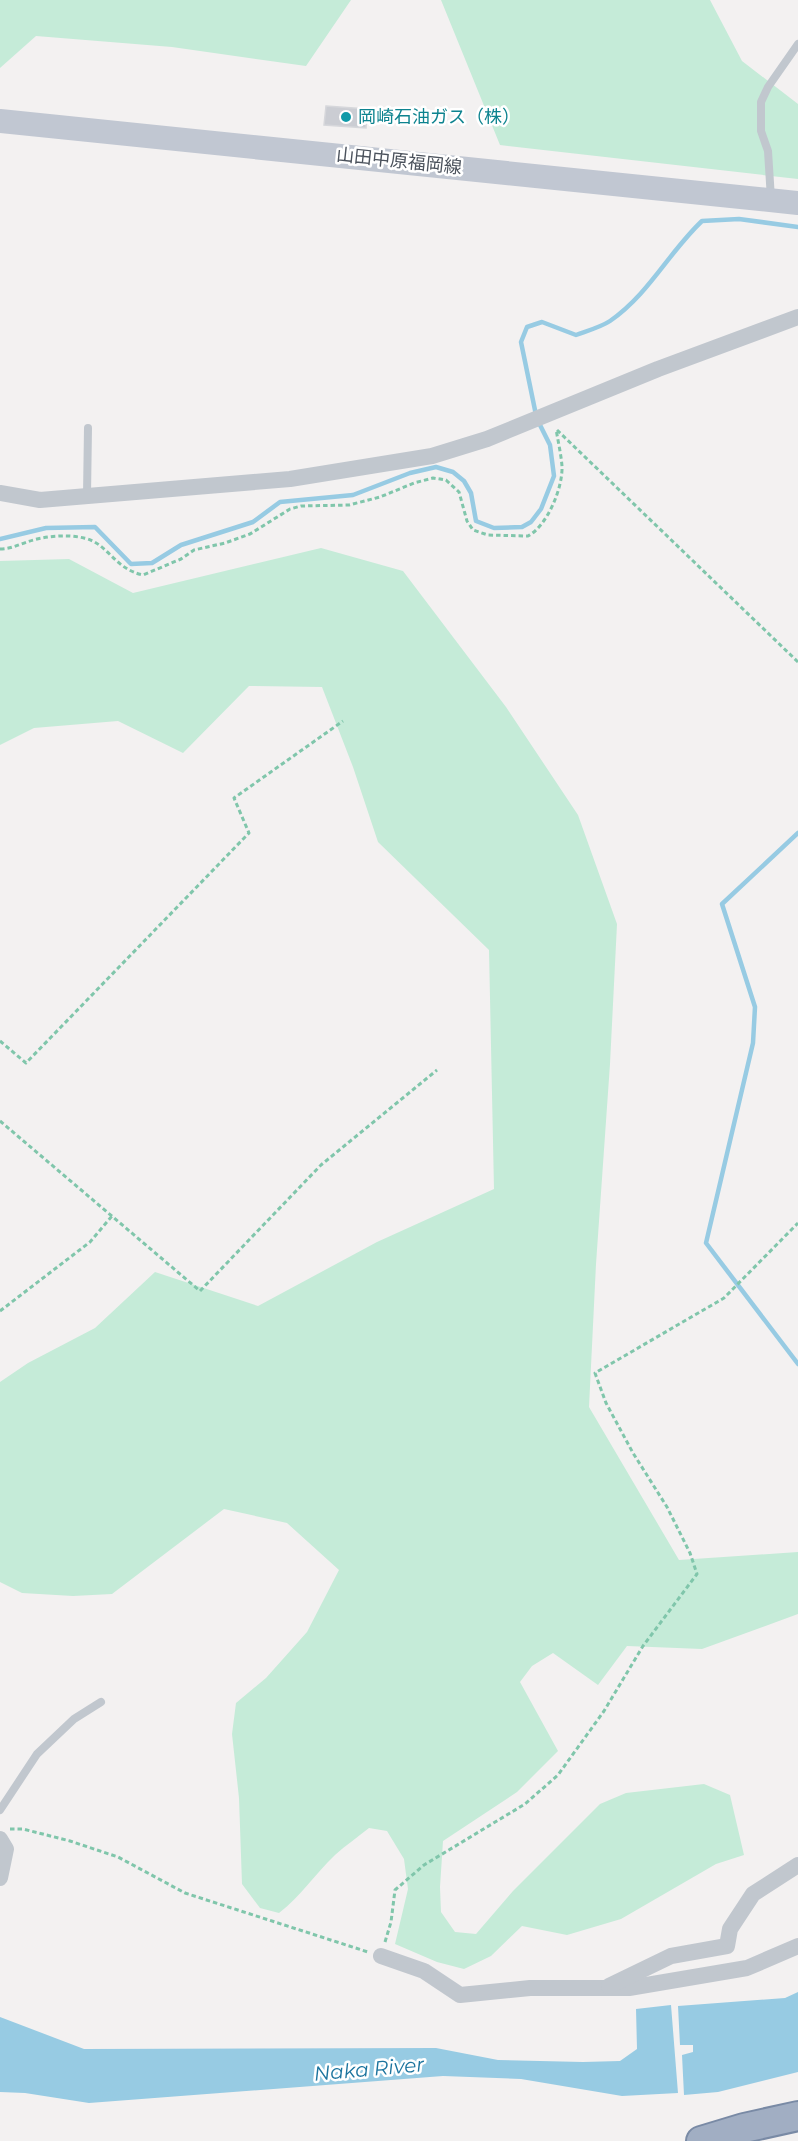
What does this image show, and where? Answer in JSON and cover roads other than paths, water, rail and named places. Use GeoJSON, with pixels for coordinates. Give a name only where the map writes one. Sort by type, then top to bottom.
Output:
{"type":"FeatureCollection","features":[{"type":"Feature","properties":{"kind":"highway"},"geometry":{"type":"LineString","coordinates":[[702,2141],[744,2128],[798,2116]]}},
{"type":"Feature","properties":{"kind":"main road","name":"山田中原福岡線"},"geometry":{"type":"LineString","coordinates":[[0,121],[798,203]]}},
{"type":"Feature","properties":{"kind":"street"},"geometry":{"type":"LineString","coordinates":[[0,493],[40,500],[290,479],[432,456],[487,439],[658,369],[798,317]]}},
{"type":"Feature","properties":{"kind":"street"},"geometry":{"type":"LineString","coordinates":[[0,1878],[6,1849],[2,1834]]}},
{"type":"Feature","properties":{"kind":"street"},"geometry":{"type":"LineString","coordinates":[[603,1989],[671,1956],[727,1946],[730,1929],[753,1894],[798,1864]]}},
{"type":"Feature","properties":{"kind":"street"},"geometry":{"type":"LineString","coordinates":[[381,1956],[424,1971],[460,1995],[530,1988],[629,1988],[747,1968],[798,1946]]}},
{"type":"Feature","properties":{"kind":"lane"},"geometry":{"type":"LineString","coordinates":[[771,200],[768,152],[761,131],[761,102],[768,87],[798,44]]}},
{"type":"Feature","properties":{"kind":"lane"},"geometry":{"type":"LineString","coordinates":[[87,495],[88,428]]}},
{"type":"Feature","properties":{"kind":"lane"},"geometry":{"type":"LineString","coordinates":[[0,1810],[37,1754],[74,1719],[101,1702]]}},
{"type":"Feature","properties":{"kind":"water"},"geometry":{"type":"Polygon","coordinates":[[[798,1992],[798,2072],[718,2092],[684,2095],[682,2055],[693,2052],[693,2045],[680,2045],[678,2006],[785,1998],[798,1992]]]}},
{"type":"Feature","properties":{"kind":"water","name":"Naka River"},"geometry":{"type":"Polygon","coordinates":[[[671,2005],[678,2093],[622,2096],[521,2079],[443,2076],[89,2103],[25,2093],[0,2092],[0,2017],[84,2049],[436,2048],[498,2060],[583,2062],[620,2061],[637,2049],[636,2009],[671,2005]]]}},
{"type":"Feature","properties":{"kind":"waterway"},"geometry":{"type":"LineString","coordinates":[[536,415],[521,342],[527,327],[542,322],[576,335],[610,321],[648,286],[702,221],[739,219],[798,227]]}},
{"type":"Feature","properties":{"kind":"waterway"},"geometry":{"type":"LineString","coordinates":[[0,539],[46,528],[95,527],[131,564],[152,563],[181,545],[253,522],[280,502],[353,495],[410,473],[436,467],[453,472],[464,481],[471,493],[476,521],[494,528],[522,527],[531,522],[541,509],[554,476],[550,445],[539,423]]}},
{"type":"Feature","properties":{"kind":"waterway"},"geometry":{"type":"LineString","coordinates":[[798,833],[722,904],[755,1007],[753,1043],[706,1243],[798,1364]]}},
{"type":"Feature","properties":{"kind":"place","name":"岡崎石油ガス（株）"},"geometry":{"type":"Point","coordinates":[346,117]}}]}
